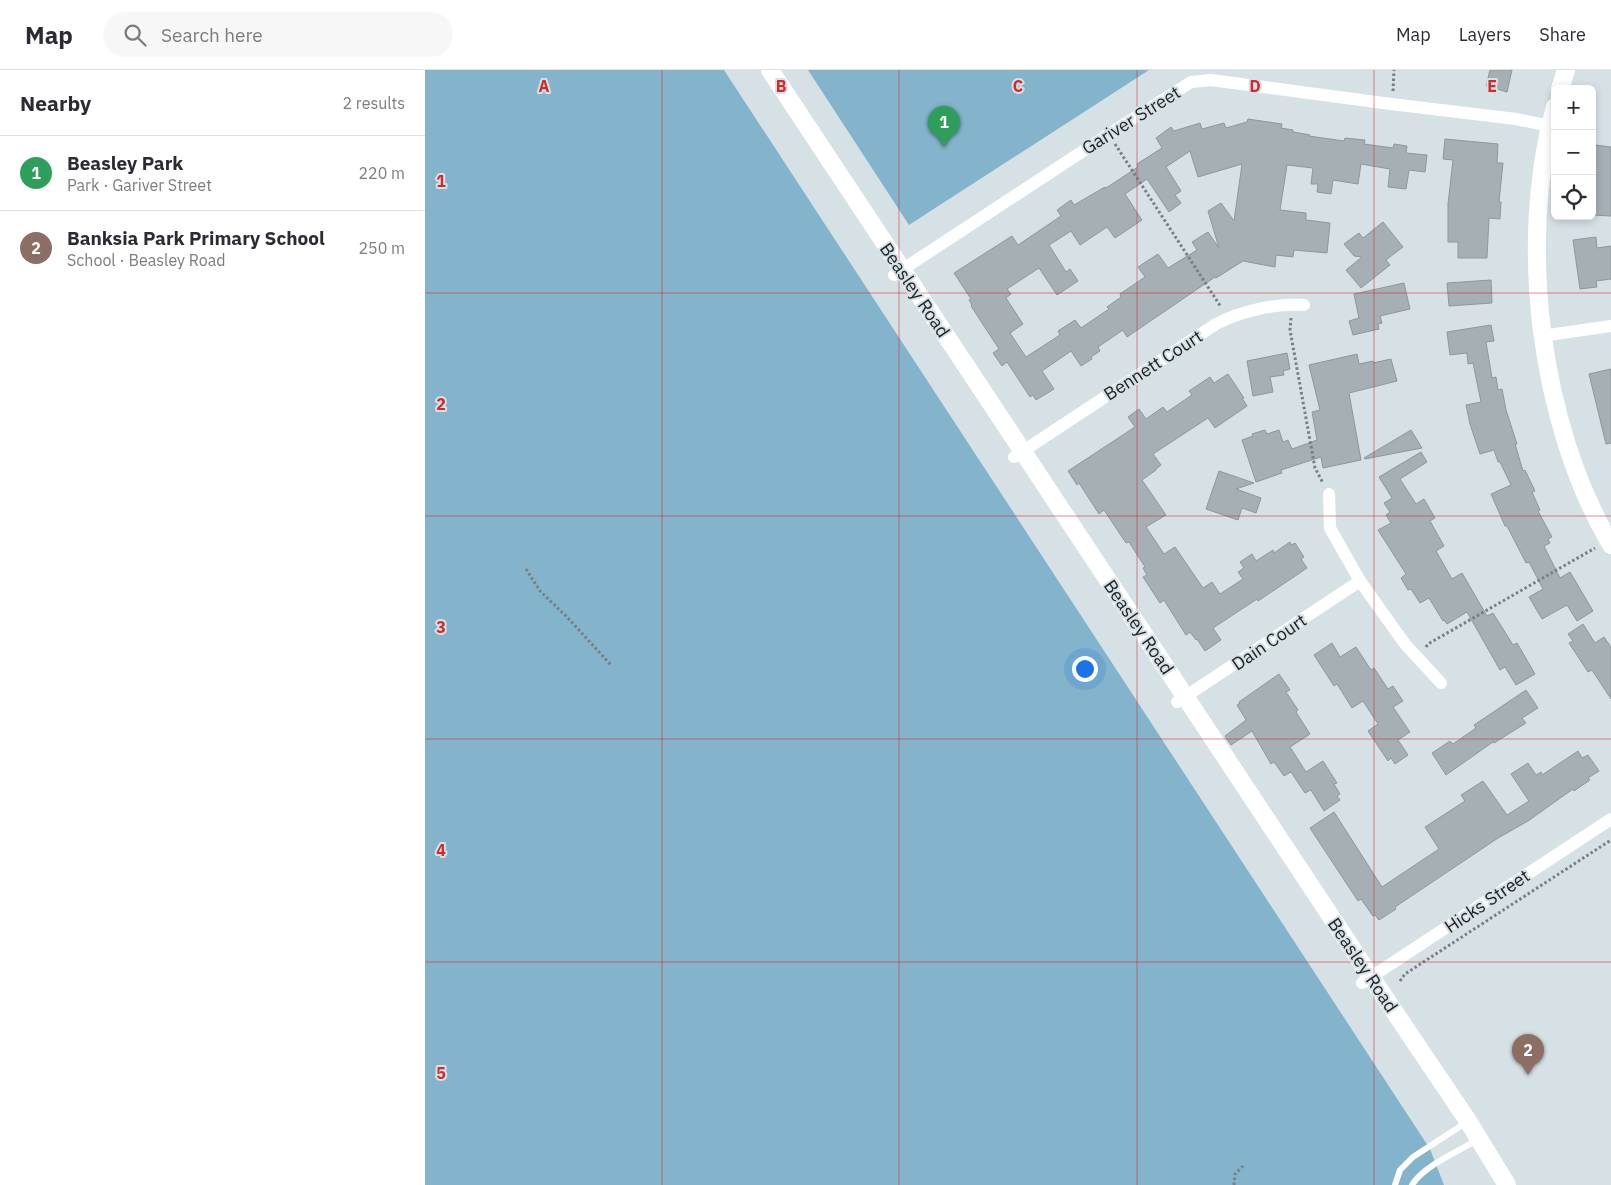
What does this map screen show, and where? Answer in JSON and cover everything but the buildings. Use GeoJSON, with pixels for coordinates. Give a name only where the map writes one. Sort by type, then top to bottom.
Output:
{"type":"FeatureCollection","features":[{"type":"Feature","properties":{"kind":"main road","name":"Beasley Road"},"geometry":{"type":"LineString","coordinates":[[758,70],[898,273],[1367,980],[1475,1141],[1507,1185]]}},
{"type":"Feature","properties":{"kind":"main road","name":"Beasley Road"},"geometry":{"type":"LineString","coordinates":[[771,70],[898,273]]}},
{"type":"Feature","properties":{"kind":"main road"},"geometry":{"type":"LineString","coordinates":[[1561,85],[1566,70]]}},
{"type":"Feature","properties":{"kind":"main road"},"geometry":{"type":"LineString","coordinates":[[1551,122],[1542,171],[1537,251],[1542,336],[1551,387],[1563,433],[1592,509],[1610,543]]}},
{"type":"Feature","properties":{"kind":"main road","name":"Beasley Road"},"geometry":{"type":"LineString","coordinates":[[1475,1141],[1493,1185]]}},
{"type":"Feature","properties":{"kind":"street","name":"Gariver Street"},"geometry":{"type":"LineString","coordinates":[[898,273],[1109,134],[1191,76],[1391,104],[1516,119],[1550,126]]}},
{"type":"Feature","properties":{"kind":"street","name":"Bennett Court"},"geometry":{"type":"LineString","coordinates":[[1018,454],[1216,324],[1248,311],[1298,304]]}},
{"type":"Feature","properties":{"kind":"street"},"geometry":{"type":"LineString","coordinates":[[1542,336],[1611,326]]}},
{"type":"Feature","properties":{"kind":"street"},"geometry":{"type":"LineString","coordinates":[[1329,494],[1330,528],[1360,581],[1417,658],[1441,683]]}},
{"type":"Feature","properties":{"kind":"street","name":"Dain Court"},"geometry":{"type":"LineString","coordinates":[[1181,699],[1360,581]]}},
{"type":"Feature","properties":{"kind":"street","name":"Hicks Street"},"geometry":{"type":"LineString","coordinates":[[1367,980],[1611,819]]}},
{"type":"Feature","properties":{"kind":"lane"},"geometry":{"type":"LineString","coordinates":[[1395,1185],[1400,1170],[1413,1157],[1464,1124]]}},
{"type":"Feature","properties":{"kind":"lane"},"geometry":{"type":"LineString","coordinates":[[1412,1185],[1415,1179],[1431,1167],[1475,1141]]}},
{"type":"Feature","properties":{"kind":"path"},"geometry":{"type":"LineString","coordinates":[[1391,104],[1395,70]]}},
{"type":"Feature","properties":{"kind":"path"},"geometry":{"type":"LineString","coordinates":[[1109,134],[1228,318]]}},
{"type":"Feature","properties":{"kind":"path"},"geometry":{"type":"LineString","coordinates":[[1298,304],[1290,330],[1315,468],[1329,494]]}},
{"type":"Feature","properties":{"kind":"path"},"geometry":{"type":"LineString","coordinates":[[1417,658],[1428,644],[1610,543]]}},
{"type":"Feature","properties":{"kind":"path"},"geometry":{"type":"LineString","coordinates":[[526,568],[540,591],[611,665]]}},
{"type":"Feature","properties":{"kind":"path"},"geometry":{"type":"LineString","coordinates":[[1400,981],[1405,974],[1611,840]]}},
{"type":"Feature","properties":{"kind":"path"},"geometry":{"type":"LineString","coordinates":[[1234,1185],[1235,1174],[1243,1166]]}},
{"type":"Feature","properties":{"kind":"shaded area"},"geometry":{"type":"Polygon","coordinates":[[[425,70],[724,70],[1430,1149],[1444,1185],[425,1185],[425,70]]]}},
{"type":"Feature","properties":{"kind":"shaded area"},"geometry":{"type":"Polygon","coordinates":[[[808,70],[1149,70],[909,225],[808,70]]]}},
{"type":"Feature","properties":{"kind":"place","name":"Beasley Park"},"geometry":{"type":"Point","coordinates":[944,147]}},
{"type":"Feature","properties":{"kind":"place","name":"Banksia Park Primary School"},"geometry":{"type":"Point","coordinates":[1528,1075]}}]}
